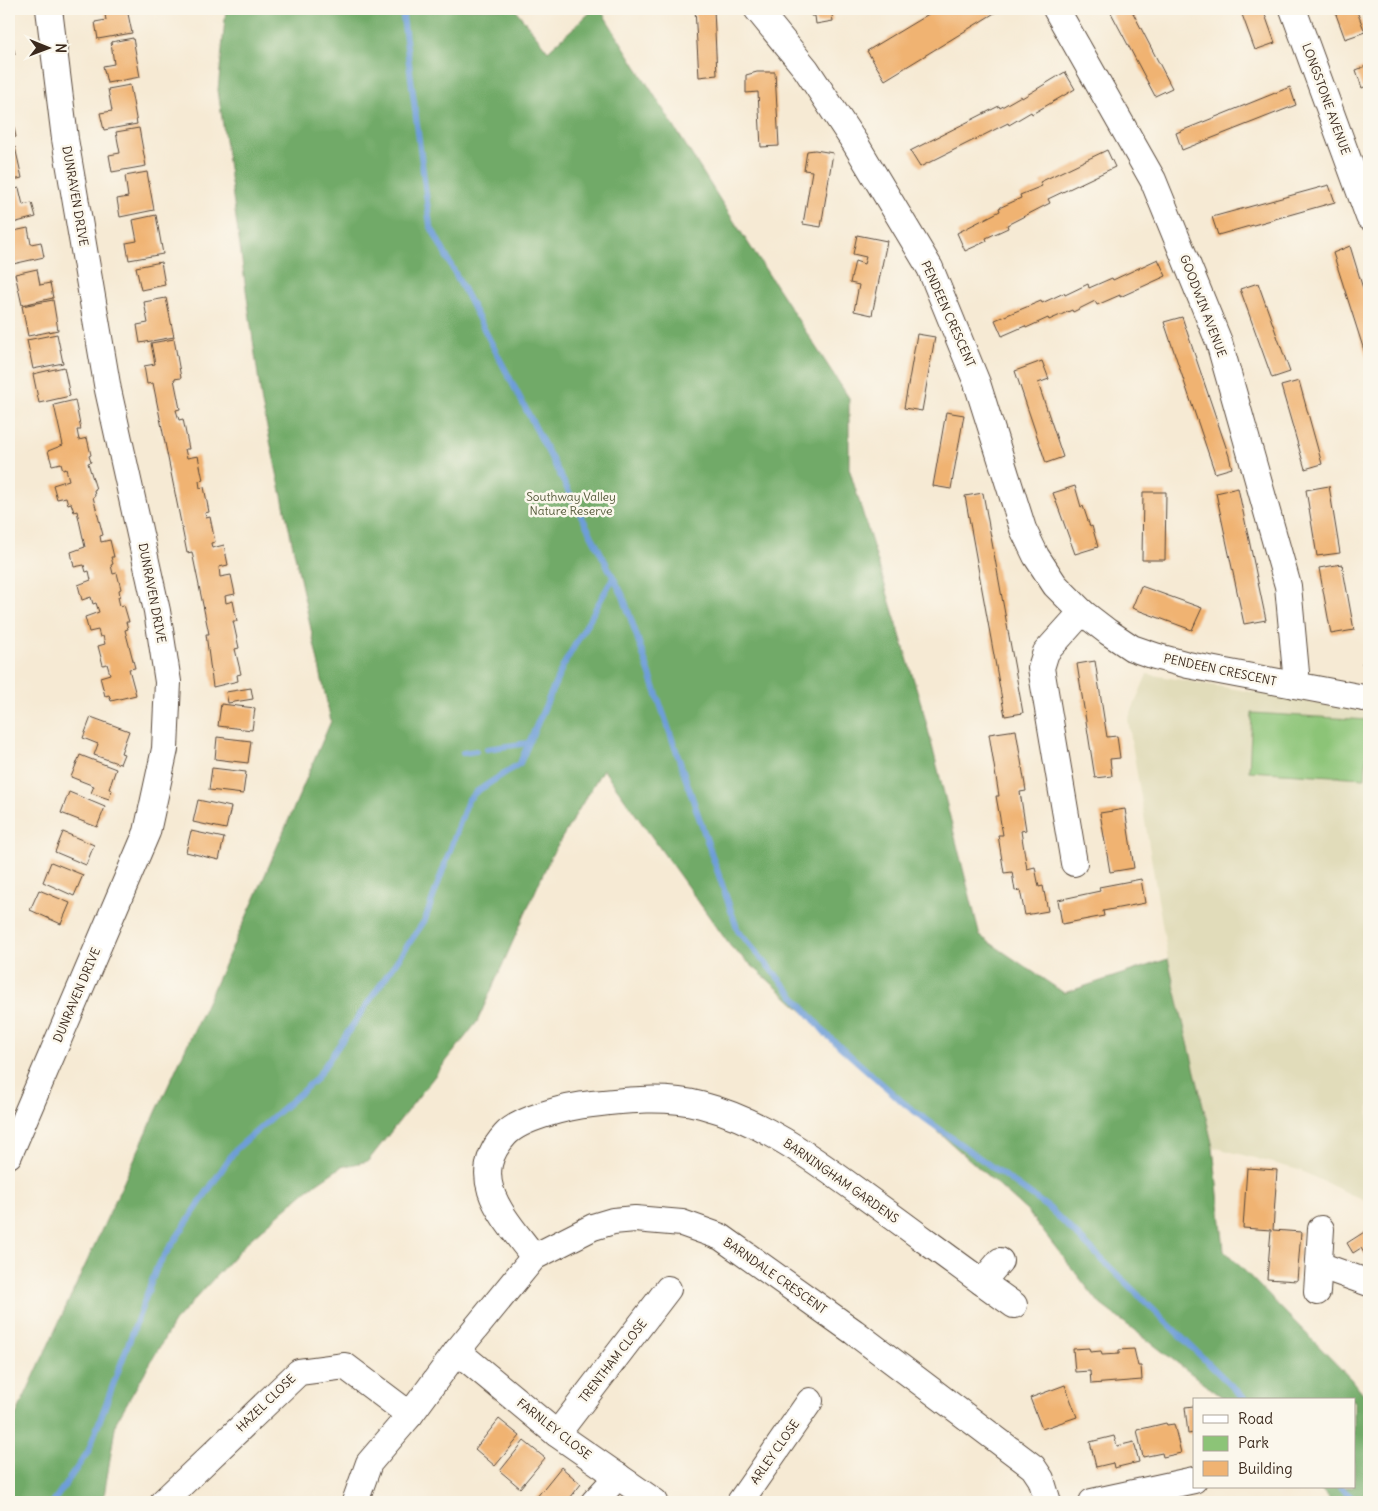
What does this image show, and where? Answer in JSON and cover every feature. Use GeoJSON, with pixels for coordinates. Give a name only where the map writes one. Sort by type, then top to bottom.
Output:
{"type":"FeatureCollection","features":[{"type":"Feature","properties":{"kind":"street","name":"DUNRAVEN DRIVE"},"geometry":{"type":"LineString","coordinates":[[9,1155],[146,832],[165,748],[168,682],[157,611],[108,390],[94,313],[65,139],[49,9]]}},
{"type":"Feature","properties":{"kind":"street","name":"PENDEEN CRESCENT"},"geometry":{"type":"LineString","coordinates":[[757,9],[806,68],[861,152],[930,268],[977,382],[1023,529],[1036,556],[1055,585],[1082,612],[1132,648],[1155,656],[1369,699]]}},
{"type":"Feature","properties":{"kind":"street","name":"GOODWIN AVENUE"},"geometry":{"type":"LineString","coordinates":[[1056,9],[1153,180],[1219,342],[1288,586],[1296,673],[1294,685]]}},
{"type":"Feature","properties":{"kind":"street","name":"LONGSTONE AVENUE"},"geometry":{"type":"LineString","coordinates":[[1293,9],[1369,217]]}},
{"type":"Feature","properties":{"kind":"street"},"geometry":{"type":"LineString","coordinates":[[1074,863],[1041,668],[1046,652],[1082,612]]}},
{"type":"Feature","properties":{"kind":"street","name":"BARNINGHAM GARDENS"},"geometry":{"type":"LineString","coordinates":[[534,1257],[498,1209],[489,1189],[487,1171],[497,1145],[506,1134],[550,1112],[581,1105],[624,1100],[659,1100],[700,1105],[729,1114],[783,1139],[1014,1305]]}},
{"type":"Feature","properties":{"kind":"street","name":"BARNDALE CRESCENT"},"geometry":{"type":"LineString","coordinates":[[355,1502],[369,1463],[410,1415],[457,1351],[534,1257],[593,1227],[613,1221],[635,1219],[682,1223],[721,1237],[854,1332],[1033,1466],[1042,1479],[1048,1502]]}},
{"type":"Feature","properties":{"kind":"street"},"geometry":{"type":"LineString","coordinates":[[1317,1292],[1321,1229]]}},
{"type":"Feature","properties":{"kind":"street"},"geometry":{"type":"LineString","coordinates":[[982,1282],[1000,1261]]}},
{"type":"Feature","properties":{"kind":"street"},"geometry":{"type":"LineString","coordinates":[[1319,1265],[1369,1283]]}},
{"type":"Feature","properties":{"kind":"street","name":"TRENTHAM CLOSE"},"geometry":{"type":"LineString","coordinates":[[557,1434],[668,1289]]}},
{"type":"Feature","properties":{"kind":"street","name":"FARNLEY CLOSE"},"geometry":{"type":"LineString","coordinates":[[457,1351],[557,1434],[655,1502]]}},
{"type":"Feature","properties":{"kind":"street","name":"HAZEL CLOSE"},"geometry":{"type":"LineString","coordinates":[[163,1502],[299,1372],[344,1366],[410,1415]]}},
{"type":"Feature","properties":{"kind":"street","name":"ARLEY CLOSE"},"geometry":{"type":"LineString","coordinates":[[740,1502],[810,1401]]}},
{"type":"Feature","properties":{"kind":"street"},"geometry":{"type":"LineString","coordinates":[[594,1502],[618,1476]]}},
{"type":"Feature","properties":{"kind":"street"},"geometry":{"type":"LineString","coordinates":[[1092,1502],[1193,1480]]}},
{"type":"Feature","properties":{"kind":"shaded area"},"geometry":{"type":"Polygon","coordinates":[[[1147,674],[1369,712],[1369,1203],[1299,1170],[1213,1147],[1168,959],[1128,720],[1147,674]]]}},
{"type":"Feature","properties":{"kind":"green space","name":"Southway Valley Nature Reserve"},"geometry":{"type":"Polygon","coordinates":[[[226,9],[515,9],[548,51],[594,9],[600,9],[724,206],[849,398],[849,468],[923,710],[980,936],[1064,993],[1168,959],[1213,1147],[1224,1250],[1350,1378],[1369,1400],[1369,1502],[1332,1502],[1320,1488],[1356,1488],[1356,1398],[1223,1398],[1100,1304],[1027,1211],[731,947],[603,769],[551,856],[477,1022],[368,1161],[341,1167],[307,1190],[247,1242],[174,1322],[116,1422],[103,1502],[9,1502],[9,1430],[256,896],[331,721],[262,404],[218,90],[226,9]]]}},
{"type":"Feature","properties":{"kind":"green space"},"geometry":{"type":"Polygon","coordinates":[[[1252,713],[1369,720],[1365,778],[1249,771],[1252,713]]]}},
{"type":"Feature","properties":{"kind":"building"},"geometry":{"type":"Polygon","coordinates":[[[104,9],[127,9],[132,33],[98,39],[95,22],[106,20],[104,9]]]}},
{"type":"Feature","properties":{"kind":"building"},"geometry":{"type":"Polygon","coordinates":[[[695,9],[714,9],[717,75],[699,77],[695,9]]]}},
{"type":"Feature","properties":{"kind":"building"},"geometry":{"type":"Polygon","coordinates":[[[810,9],[831,9],[833,21],[816,24],[815,16],[811,16],[810,9]]]}},
{"type":"Feature","properties":{"kind":"building"},"geometry":{"type":"Polygon","coordinates":[[[937,9],[1001,9],[885,80],[867,51],[937,9]]]}},
{"type":"Feature","properties":{"kind":"building"},"geometry":{"type":"Polygon","coordinates":[[[1109,9],[1131,9],[1172,88],[1155,96],[1109,9]]]}},
{"type":"Feature","properties":{"kind":"building"},"geometry":{"type":"Polygon","coordinates":[[[1240,9],[1263,9],[1275,43],[1255,50],[1240,9]]]}},
{"type":"Feature","properties":{"kind":"building"},"geometry":{"type":"Polygon","coordinates":[[[1334,9],[1356,9],[1365,32],[1345,39],[1334,9]]]}},
{"type":"Feature","properties":{"kind":"building"},"geometry":{"type":"Polygon","coordinates":[[[133,38],[140,77],[107,83],[103,66],[114,64],[111,42],[133,38]]]}},
{"type":"Feature","properties":{"kind":"building"},"geometry":{"type":"Polygon","coordinates":[[[11,39],[15,54],[9,55],[9,40],[11,39]]]}},
{"type":"Feature","properties":{"kind":"building"},"geometry":{"type":"Polygon","coordinates":[[[1369,65],[1369,85],[1362,88],[1356,70],[1369,65]]]}},
{"type":"Feature","properties":{"kind":"building"},"geometry":{"type":"Polygon","coordinates":[[[757,72],[775,72],[779,146],[761,147],[758,92],[746,93],[746,75],[757,72]]]}},
{"type":"Feature","properties":{"kind":"building"},"geometry":{"type":"Polygon","coordinates":[[[1065,72],[1075,89],[1032,114],[1031,112],[1009,125],[1008,123],[920,167],[910,151],[999,106],[1000,108],[1021,96],[1022,98],[1065,72]]]}},
{"type":"Feature","properties":{"kind":"building"},"geometry":{"type":"Polygon","coordinates":[[[130,85],[137,124],[104,130],[100,113],[112,111],[108,89],[130,85]]]}},
{"type":"Feature","properties":{"kind":"building"},"geometry":{"type":"Polygon","coordinates":[[[1290,87],[1296,105],[1182,150],[1176,133],[1290,87]]]}},
{"type":"Feature","properties":{"kind":"building"},"geometry":{"type":"Polygon","coordinates":[[[9,110],[16,137],[9,139],[9,110]]]}},
{"type":"Feature","properties":{"kind":"building"},"geometry":{"type":"Polygon","coordinates":[[[139,128],[146,166],[112,172],[109,155],[120,153],[116,132],[139,128]]]}},
{"type":"Feature","properties":{"kind":"building"},"geometry":{"type":"Polygon","coordinates":[[[15,147],[22,178],[9,181],[9,149],[15,147]]]}},
{"type":"Feature","properties":{"kind":"building"},"geometry":{"type":"Polygon","coordinates":[[[815,150],[833,153],[821,227],[803,224],[812,171],[804,170],[807,151],[815,150]]]}},
{"type":"Feature","properties":{"kind":"building"},"geometry":{"type":"Polygon","coordinates":[[[1107,150],[1115,167],[1048,199],[1050,203],[1007,225],[1008,228],[986,238],[987,241],[965,251],[957,233],[1000,211],[999,208],[1021,198],[1020,195],[1042,186],[1040,182],[1107,150]]]}},
{"type":"Feature","properties":{"kind":"building"},"geometry":{"type":"Polygon","coordinates":[[[147,172],[154,210],[120,217],[117,199],[128,197],[125,176],[147,172]]]}},
{"type":"Feature","properties":{"kind":"building"},"geometry":{"type":"Polygon","coordinates":[[[1329,185],[1335,202],[1218,235],[1212,217],[1329,185]]]}},
{"type":"Feature","properties":{"kind":"building"},"geometry":{"type":"Polygon","coordinates":[[[19,188],[23,205],[32,203],[36,217],[9,224],[9,191],[19,188]]]}},
{"type":"Feature","properties":{"kind":"building"},"geometry":{"type":"Polygon","coordinates":[[[156,215],[163,254],[129,260],[126,243],[137,241],[133,220],[156,215]]]}},
{"type":"Feature","properties":{"kind":"building"},"geometry":{"type":"Polygon","coordinates":[[[28,228],[31,244],[41,242],[44,257],[13,264],[9,232],[28,228]]]}},
{"type":"Feature","properties":{"kind":"building"},"geometry":{"type":"Polygon","coordinates":[[[857,235],[887,241],[872,315],[854,311],[859,285],[850,283],[855,261],[864,264],[866,257],[853,254],[857,235]]]}},
{"type":"Feature","properties":{"kind":"building"},"geometry":{"type":"Polygon","coordinates":[[[1350,246],[1369,308],[1369,366],[1333,253],[1350,246]]]}},
{"type":"Feature","properties":{"kind":"building"},"geometry":{"type":"Polygon","coordinates":[[[1158,259],[1166,276],[1120,297],[1120,295],[1097,305],[1095,301],[1073,312],[1072,310],[1049,320],[1048,318],[1002,336],[995,320],[1041,301],[1042,303],[1064,293],[1065,295],[1088,284],[1089,288],[1112,278],[1113,280],[1158,259]]]}},
{"type":"Feature","properties":{"kind":"building"},"geometry":{"type":"Polygon","coordinates":[[[161,262],[165,285],[141,290],[136,267],[161,262]]]}},
{"type":"Feature","properties":{"kind":"building"},"geometry":{"type":"Polygon","coordinates":[[[37,269],[40,285],[50,283],[53,298],[22,305],[15,274],[37,269]]]}},
{"type":"Feature","properties":{"kind":"building"},"geometry":{"type":"Polygon","coordinates":[[[1258,283],[1290,372],[1272,378],[1240,289],[1258,283]]]}},
{"type":"Feature","properties":{"kind":"building"},"geometry":{"type":"Polygon","coordinates":[[[166,298],[174,337],[140,343],[137,325],[148,323],[144,302],[166,298]]]}},
{"type":"Feature","properties":{"kind":"building"},"geometry":{"type":"Polygon","coordinates":[[[53,300],[58,330],[28,336],[22,306],[53,300]]]}},
{"type":"Feature","properties":{"kind":"building"},"geometry":{"type":"Polygon","coordinates":[[[1182,317],[1232,468],[1215,473],[1164,322],[1182,317]]]}},
{"type":"Feature","properties":{"kind":"building"},"geometry":{"type":"Polygon","coordinates":[[[57,334],[63,363],[33,369],[27,340],[57,334]]]}},
{"type":"Feature","properties":{"kind":"building"},"geometry":{"type":"Polygon","coordinates":[[[917,334],[935,337],[922,411],[904,408],[917,334]]]}},
{"type":"Feature","properties":{"kind":"building"},"geometry":{"type":"Polygon","coordinates":[[[174,339],[181,378],[174,379],[180,409],[176,410],[179,420],[183,419],[189,449],[185,449],[187,458],[198,456],[203,480],[199,481],[200,488],[204,487],[209,512],[205,513],[206,518],[210,517],[215,542],[211,543],[212,548],[224,545],[228,565],[219,567],[220,577],[231,575],[235,594],[225,596],[226,603],[233,601],[237,621],[233,621],[239,648],[235,649],[241,674],[237,675],[238,681],[213,687],[206,634],[209,634],[192,552],[187,553],[153,383],[147,384],[144,366],[155,364],[151,343],[174,339]]]}},
{"type":"Feature","properties":{"kind":"building"},"geometry":{"type":"Polygon","coordinates":[[[1042,361],[1049,379],[1038,383],[1063,457],[1046,463],[1015,371],[1042,361]]]}},
{"type":"Feature","properties":{"kind":"building"},"geometry":{"type":"Polygon","coordinates":[[[64,367],[70,396],[39,403],[33,374],[64,367]]]}},
{"type":"Feature","properties":{"kind":"building"},"geometry":{"type":"Polygon","coordinates":[[[1299,381],[1322,464],[1305,469],[1281,386],[1299,381]]]}},
{"type":"Feature","properties":{"kind":"building"},"geometry":{"type":"Polygon","coordinates":[[[75,400],[81,430],[77,430],[79,440],[87,438],[91,455],[89,456],[91,462],[88,463],[96,489],[94,490],[95,496],[93,497],[103,535],[100,536],[101,542],[110,540],[114,557],[111,557],[113,564],[111,565],[113,574],[117,573],[121,589],[119,590],[120,596],[118,597],[120,606],[124,605],[129,622],[126,622],[128,629],[125,630],[135,668],[129,669],[136,695],[111,701],[109,695],[105,696],[100,677],[110,674],[107,664],[103,665],[98,646],[105,644],[103,636],[100,637],[98,630],[89,632],[85,617],[99,612],[96,603],[93,604],[91,597],[82,600],[78,585],[91,580],[89,571],[86,572],[84,565],[74,567],[71,552],[85,547],[77,511],[74,512],[71,503],[68,504],[66,497],[57,499],[53,485],[69,480],[66,469],[63,470],[61,463],[52,465],[48,451],[63,445],[54,405],[75,400]]]}},
{"type":"Feature","properties":{"kind":"building"},"geometry":{"type":"Polygon","coordinates":[[[946,412],[964,415],[951,489],[933,486],[946,412]]]}},
{"type":"Feature","properties":{"kind":"building"},"geometry":{"type":"Polygon","coordinates":[[[1075,486],[1081,507],[1083,506],[1090,527],[1092,526],[1098,547],[1075,554],[1053,493],[1075,486]]]}},
{"type":"Feature","properties":{"kind":"building"},"geometry":{"type":"Polygon","coordinates":[[[1329,486],[1340,553],[1317,556],[1306,490],[1329,486]]]}},
{"type":"Feature","properties":{"kind":"building"},"geometry":{"type":"Polygon","coordinates":[[[1238,488],[1266,620],[1244,624],[1216,493],[1238,488]]]}},
{"type":"Feature","properties":{"kind":"building"},"geometry":{"type":"Polygon","coordinates":[[[1143,492],[1166,492],[1165,560],[1142,560],[1143,492]]]}},
{"type":"Feature","properties":{"kind":"building"},"geometry":{"type":"Polygon","coordinates":[[[983,493],[1023,713],[1005,716],[965,496],[983,493]]]}},
{"type":"Feature","properties":{"kind":"building"},"geometry":{"type":"Polygon","coordinates":[[[1342,564],[1354,630],[1331,634],[1319,568],[1342,564]]]}},
{"type":"Feature","properties":{"kind":"building"},"geometry":{"type":"Polygon","coordinates":[[[1141,586],[1202,608],[1192,630],[1132,608],[1141,586]]]}},
{"type":"Feature","properties":{"kind":"building"},"geometry":{"type":"Polygon","coordinates":[[[1367,641],[1369,642],[1369,665],[1362,664],[1367,641]]]}},
{"type":"Feature","properties":{"kind":"building"},"geometry":{"type":"Polygon","coordinates":[[[1095,661],[1107,737],[1117,736],[1120,758],[1110,759],[1112,776],[1095,778],[1077,664],[1095,661]]]}},
{"type":"Feature","properties":{"kind":"building"},"geometry":{"type":"Polygon","coordinates":[[[251,688],[253,699],[228,703],[226,692],[251,688]]]}},
{"type":"Feature","properties":{"kind":"building"},"geometry":{"type":"Polygon","coordinates":[[[221,704],[255,708],[252,730],[218,726],[221,704]]]}},
{"type":"Feature","properties":{"kind":"building"},"geometry":{"type":"Polygon","coordinates":[[[91,717],[129,731],[121,753],[124,754],[120,764],[94,755],[98,744],[83,738],[91,717]]]}},
{"type":"Feature","properties":{"kind":"building"},"geometry":{"type":"Polygon","coordinates":[[[1016,730],[1026,791],[1020,792],[1026,830],[1021,831],[1027,869],[1035,867],[1039,887],[1043,886],[1048,911],[1025,915],[1020,890],[1015,891],[1012,872],[1004,873],[998,835],[1003,835],[996,796],[999,796],[989,734],[1016,730]]]}},
{"type":"Feature","properties":{"kind":"building"},"geometry":{"type":"Polygon","coordinates":[[[217,737],[251,741],[248,763],[215,759],[217,737]]]}},
{"type":"Feature","properties":{"kind":"building"},"geometry":{"type":"Polygon","coordinates":[[[80,755],[116,769],[109,789],[112,790],[109,799],[91,793],[94,786],[71,777],[80,755]]]}},
{"type":"Feature","properties":{"kind":"building"},"geometry":{"type":"Polygon","coordinates":[[[212,768],[246,772],[243,794],[209,790],[212,768]]]}},
{"type":"Feature","properties":{"kind":"building"},"geometry":{"type":"Polygon","coordinates":[[[69,792],[105,807],[97,827],[61,813],[69,792]]]}},
{"type":"Feature","properties":{"kind":"building"},"geometry":{"type":"Polygon","coordinates":[[[198,800],[231,807],[226,829],[193,822],[198,800]]]}},
{"type":"Feature","properties":{"kind":"building"},"geometry":{"type":"Polygon","coordinates":[[[1125,809],[1134,868],[1110,872],[1100,813],[1125,809]]]}},
{"type":"Feature","properties":{"kind":"building"},"geometry":{"type":"Polygon","coordinates":[[[191,831],[224,838],[219,860],[186,852],[191,831]]]}},
{"type":"Feature","properties":{"kind":"building"},"geometry":{"type":"Polygon","coordinates":[[[63,832],[94,845],[86,865],[55,852],[63,832]]]}},
{"type":"Feature","properties":{"kind":"building"},"geometry":{"type":"Polygon","coordinates":[[[51,862],[83,875],[74,896],[43,882],[51,862]]]}},
{"type":"Feature","properties":{"kind":"building"},"geometry":{"type":"Polygon","coordinates":[[[1141,879],[1145,903],[1103,911],[1104,916],[1062,924],[1058,900],[1100,891],[1099,887],[1141,879]]]}},
{"type":"Feature","properties":{"kind":"building"},"geometry":{"type":"Polygon","coordinates":[[[39,890],[70,903],[61,924],[30,910],[39,890]]]}},
{"type":"Feature","properties":{"kind":"building"},"geometry":{"type":"Polygon","coordinates":[[[1247,1168],[1277,1170],[1273,1230],[1301,1232],[1297,1281],[1267,1279],[1271,1230],[1243,1228],[1247,1168]]]}},
{"type":"Feature","properties":{"kind":"building"},"geometry":{"type":"Polygon","coordinates":[[[1369,1229],[1369,1257],[1367,1258],[1361,1248],[1353,1253],[1347,1243],[1369,1229]]]}},
{"type":"Feature","properties":{"kind":"building"},"geometry":{"type":"Polygon","coordinates":[[[1369,1342],[1369,1372],[1366,1371],[1369,1342]]]}},
{"type":"Feature","properties":{"kind":"building"},"geometry":{"type":"Polygon","coordinates":[[[1089,1348],[1090,1352],[1101,1351],[1102,1355],[1119,1354],[1119,1350],[1134,1349],[1138,1366],[1141,1366],[1142,1380],[1091,1384],[1090,1371],[1075,1372],[1073,1349],[1089,1348]]]}},
{"type":"Feature","properties":{"kind":"building"},"geometry":{"type":"Polygon","coordinates":[[[1065,1385],[1077,1417],[1042,1429],[1030,1398],[1065,1385]]]}},
{"type":"Feature","properties":{"kind":"building"},"geometry":{"type":"Polygon","coordinates":[[[1193,1406],[1193,1433],[1188,1434],[1185,1407],[1193,1406]]]}},
{"type":"Feature","properties":{"kind":"building"},"geometry":{"type":"Polygon","coordinates":[[[499,1419],[520,1436],[495,1466],[475,1449],[499,1419]]]}},
{"type":"Feature","properties":{"kind":"building"},"geometry":{"type":"Polygon","coordinates":[[[1166,1423],[1167,1425],[1174,1424],[1181,1453],[1163,1457],[1162,1453],[1143,1457],[1137,1430],[1166,1423]]]}},
{"type":"Feature","properties":{"kind":"building"},"geometry":{"type":"Polygon","coordinates":[[[1114,1436],[1117,1446],[1134,1442],[1139,1462],[1114,1468],[1113,1463],[1096,1467],[1090,1442],[1114,1436]]]}},
{"type":"Feature","properties":{"kind":"building"},"geometry":{"type":"Polygon","coordinates":[[[524,1441],[545,1458],[520,1488],[500,1471],[524,1441]]]}},
{"type":"Feature","properties":{"kind":"building"},"geometry":{"type":"Polygon","coordinates":[[[561,1467],[581,1484],[567,1502],[542,1502],[536,1498],[561,1467]]]}},
{"type":"Feature","properties":{"kind":"waterway"},"geometry":{"type":"LineString","coordinates":[[402,9],[430,225],[623,596],[738,931],[827,1035],[906,1105],[1049,1208],[1244,1398]]}},
{"type":"Feature","properties":{"kind":"waterway"},"geometry":{"type":"LineString","coordinates":[[53,1502],[88,1452],[157,1267],[235,1150],[315,1080],[425,920],[468,800],[476,792],[520,763],[563,666],[613,578]]}},
{"type":"Feature","properties":{"kind":"waterway"},"geometry":{"type":"LineString","coordinates":[[487,749],[528,743]]}},
{"type":"Feature","properties":{"kind":"waterway"},"geometry":{"type":"LineString","coordinates":[[463,753],[476,751]]}},
{"type":"Feature","properties":{"kind":"waterway"},"geometry":{"type":"LineString","coordinates":[[1341,1488],[1357,1502]]}}]}
